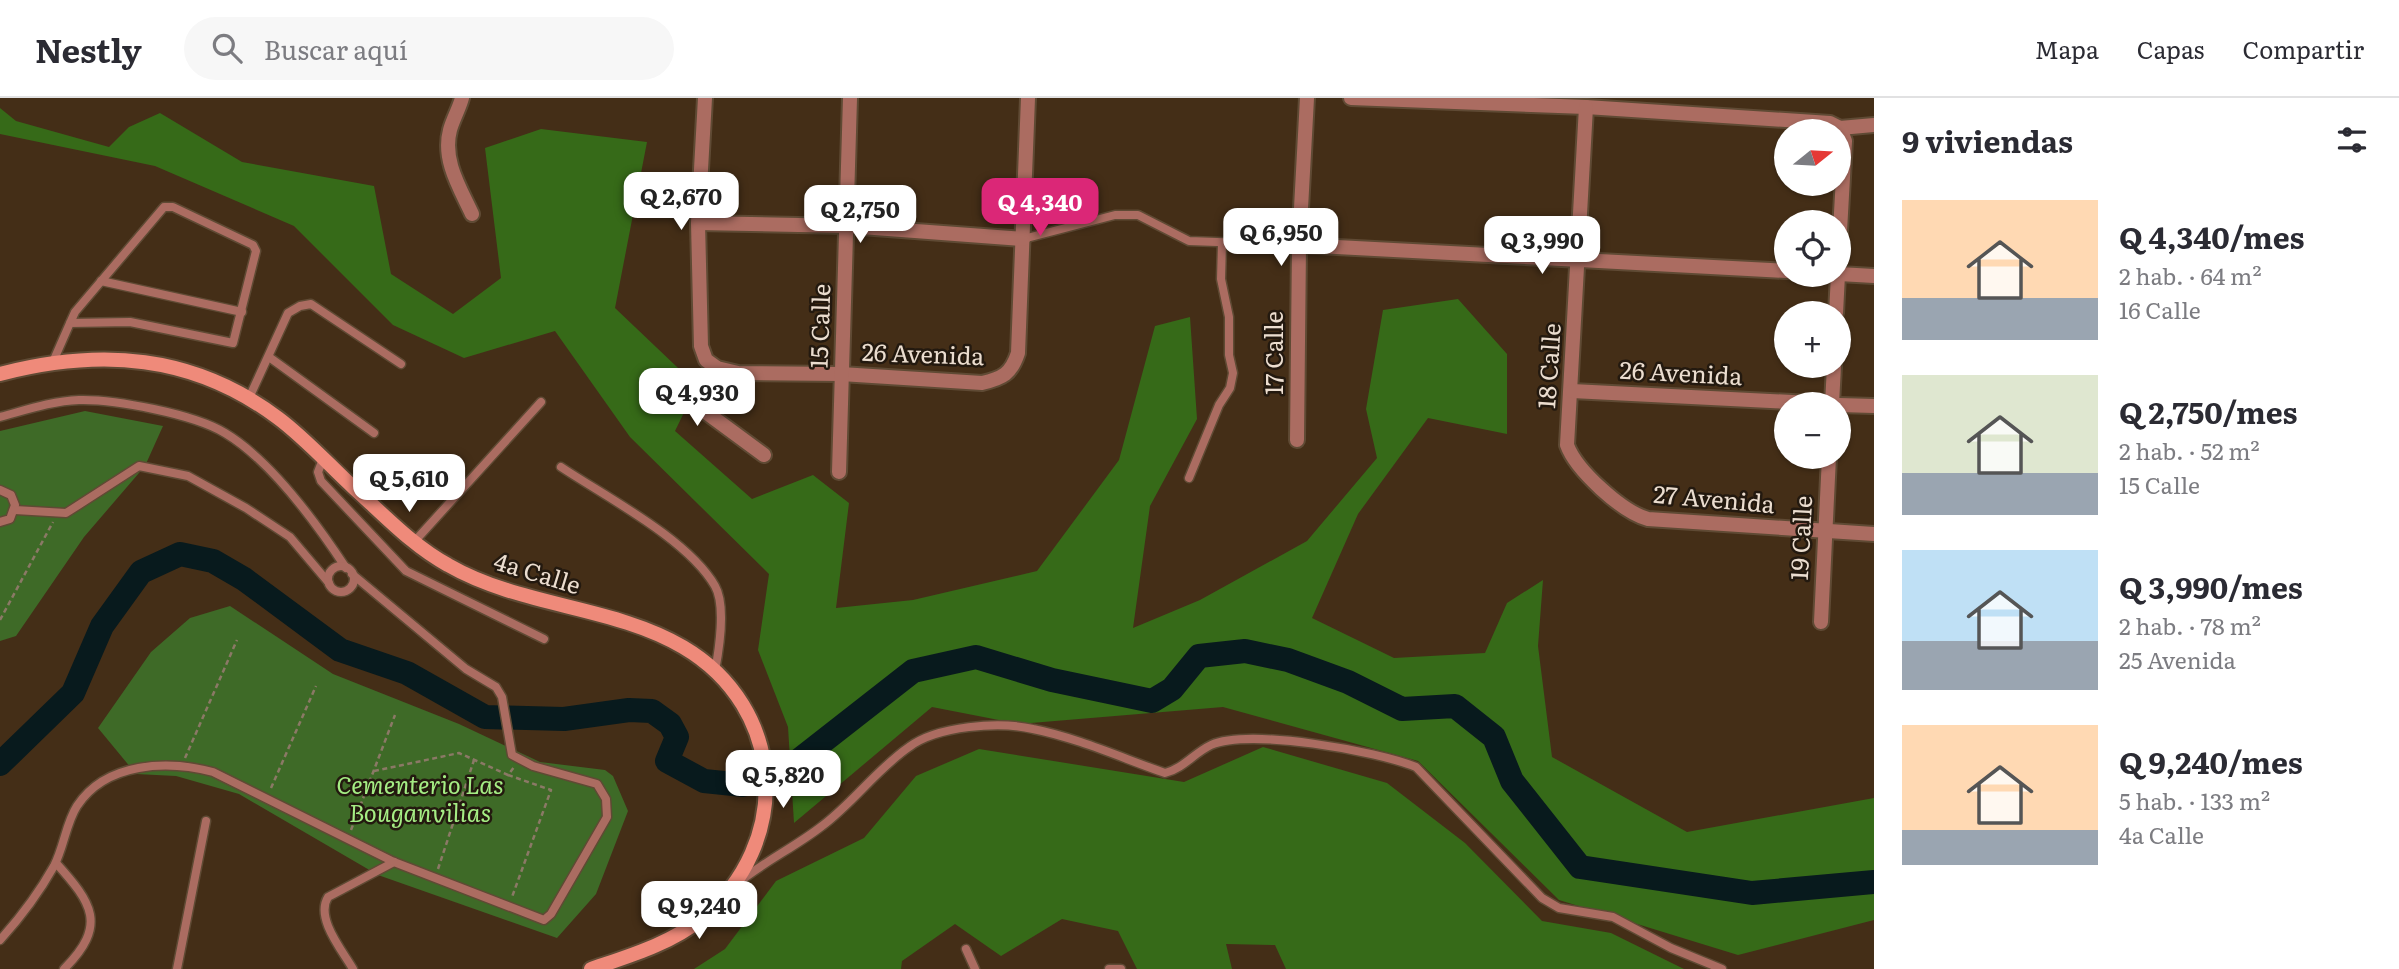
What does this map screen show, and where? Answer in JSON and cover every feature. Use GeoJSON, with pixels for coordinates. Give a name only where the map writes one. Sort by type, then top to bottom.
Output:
{"type":"FeatureCollection","features":[{"type":"Feature","properties":{"kind":"main road","name":"4a Calle"},"geometry":{"type":"LineString","coordinates":[[0,374],[100,358],[157,363],[206,378],[249,398],[280,419],[414,542],[446,565],[481,582],[660,635],[699,657],[715,671],[741,700],[755,729],[764,764],[765,812],[754,850],[736,884],[701,919],[648,949],[591,969]]}},
{"type":"Feature","properties":{"kind":"street"},"geometry":{"type":"LineString","coordinates":[[462,98],[450,131],[448,147],[450,165],[472,214]]}},
{"type":"Feature","properties":{"kind":"street"},"geometry":{"type":"LineString","coordinates":[[705,98],[698,223],[701,346],[711,364],[706,413],[764,455]]}},
{"type":"Feature","properties":{"kind":"street","name":"15 Calle"},"geometry":{"type":"LineString","coordinates":[[839,472],[850,98]]}},
{"type":"Feature","properties":{"kind":"street"},"geometry":{"type":"LineString","coordinates":[[698,223],[848,226],[1023,239],[1028,98]]}},
{"type":"Feature","properties":{"kind":"street","name":"17 Calle"},"geometry":{"type":"LineString","coordinates":[[1297,440],[1299,246],[1307,98]]}},
{"type":"Feature","properties":{"kind":"street"},"geometry":{"type":"LineString","coordinates":[[1351,98],[1586,107],[1774,119]]}},
{"type":"Feature","properties":{"kind":"street","name":"18 Calle"},"geometry":{"type":"LineString","coordinates":[[1572,459],[1567,445],[1580,260],[1586,107]]}},
{"type":"Feature","properties":{"kind":"street"},"geometry":{"type":"LineString","coordinates":[[1852,127],[1874,125]]}},
{"type":"Feature","properties":{"kind":"street","name":"26 Avenida"},"geometry":{"type":"LineString","coordinates":[[711,364],[738,373],[841,374],[982,383],[1002,379],[1012,370],[1018,353],[1023,239]]}},
{"type":"Feature","properties":{"kind":"street"},"geometry":{"type":"LineString","coordinates":[[1299,246],[1774,270]]}},
{"type":"Feature","properties":{"kind":"street"},"geometry":{"type":"LineString","coordinates":[[1851,275],[1874,276]]}},
{"type":"Feature","properties":{"kind":"street","name":"26 Avenida"},"geometry":{"type":"LineString","coordinates":[[1572,391],[1774,401]]}},
{"type":"Feature","properties":{"kind":"street"},"geometry":{"type":"LineString","coordinates":[[1851,405],[1874,406]]}},
{"type":"Feature","properties":{"kind":"street","name":"27 Avenida"},"geometry":{"type":"LineString","coordinates":[[1572,459],[1635,516],[1874,534]]}},
{"type":"Feature","properties":{"kind":"street","name":"19 Calle"},"geometry":{"type":"LineString","coordinates":[[1821,622],[1828,469]]}},
{"type":"Feature","properties":{"kind":"lane"},"geometry":{"type":"LineString","coordinates":[[52,364],[70,323],[101,281],[164,207],[173,207],[253,245],[256,251],[243,312],[235,340],[230,344],[130,322],[70,323]]}},
{"type":"Feature","properties":{"kind":"lane"},"geometry":{"type":"LineString","coordinates":[[1023,239],[1115,215],[1139,215],[1189,241],[1299,246]]}},
{"type":"Feature","properties":{"kind":"lane"},"geometry":{"type":"LineString","coordinates":[[1189,478],[1219,405],[1230,388],[1233,373],[1229,355],[1229,317],[1221,279],[1222,244]]}},
{"type":"Feature","properties":{"kind":"lane"},"geometry":{"type":"LineString","coordinates":[[101,281],[243,312]]}},
{"type":"Feature","properties":{"kind":"lane"},"geometry":{"type":"LineString","coordinates":[[249,398],[288,313],[300,306],[311,304],[401,364]]}},
{"type":"Feature","properties":{"kind":"lane"},"geometry":{"type":"LineString","coordinates":[[269,357],[374,433]]}},
{"type":"Feature","properties":{"kind":"lane"},"geometry":{"type":"LineString","coordinates":[[0,416],[48,404],[80,400],[154,410],[224,432],[254,455],[349,571],[466,669],[496,687],[502,697],[516,757],[533,766],[597,784],[606,799],[607,817],[566,890],[544,920],[394,862],[214,772],[182,764],[140,767],[98,781],[76,807],[56,863],[0,940]]}},
{"type":"Feature","properties":{"kind":"lane"},"geometry":{"type":"LineString","coordinates":[[414,542],[541,402]]}},
{"type":"Feature","properties":{"kind":"lane"},"geometry":{"type":"LineString","coordinates":[[323,460],[318,472],[321,481],[406,571],[544,639]]}},
{"type":"Feature","properties":{"kind":"lane"},"geometry":{"type":"LineString","coordinates":[[15,510],[66,513],[139,466],[188,476],[246,508],[290,537],[337,592],[345,592],[354,582],[349,571]]}},
{"type":"Feature","properties":{"kind":"lane"},"geometry":{"type":"LineString","coordinates":[[561,467],[681,546],[716,587],[722,639],[715,671]]}},
{"type":"Feature","properties":{"kind":"lane"},"geometry":{"type":"LineString","coordinates":[[0,490],[11,495],[15,510],[9,519],[0,522]]}},
{"type":"Feature","properties":{"kind":"lane"},"geometry":{"type":"LineString","coordinates":[[329,583],[334,569],[349,571]]}},
{"type":"Feature","properties":{"kind":"lane"},"geometry":{"type":"LineString","coordinates":[[736,884],[770,858],[782,854],[823,825],[909,746],[938,733],[976,727],[1032,728],[1165,773],[1183,766],[1210,746],[1238,738],[1261,738],[1394,758],[1416,767],[1542,898],[1559,908],[1613,917],[1671,948],[1722,969]]}},
{"type":"Feature","properties":{"kind":"lane"},"geometry":{"type":"LineString","coordinates":[[177,969],[206,821]]}},
{"type":"Feature","properties":{"kind":"lane"},"geometry":{"type":"LineString","coordinates":[[353,969],[324,916],[323,906],[328,897],[394,862]]}},
{"type":"Feature","properties":{"kind":"lane"},"geometry":{"type":"LineString","coordinates":[[56,863],[85,894],[92,914],[90,934],[81,952],[64,969]]}},
{"type":"Feature","properties":{"kind":"lane"},"geometry":{"type":"LineString","coordinates":[[967,949],[975,969]]}},
{"type":"Feature","properties":{"kind":"lane"},"geometry":{"type":"LineString","coordinates":[[1109,969],[1121,969]]}},
{"type":"Feature","properties":{"kind":"path"},"geometry":{"type":"LineString","coordinates":[[0,620],[58,513]]}},
{"type":"Feature","properties":{"kind":"path"},"geometry":{"type":"LineString","coordinates":[[182,764],[237,640]]}},
{"type":"Feature","properties":{"kind":"path"},"geometry":{"type":"LineString","coordinates":[[267,798],[316,686]]}},
{"type":"Feature","properties":{"kind":"path"},"geometry":{"type":"LineString","coordinates":[[348,839],[395,715]]}},
{"type":"Feature","properties":{"kind":"path"},"geometry":{"type":"LineString","coordinates":[[374,771],[459,753],[508,775],[551,790],[508,906]]}},
{"type":"Feature","properties":{"kind":"path"},"geometry":{"type":"LineString","coordinates":[[508,775],[516,757]]}},
{"type":"Feature","properties":{"kind":"path"},"geometry":{"type":"LineString","coordinates":[[435,879],[474,760]]}},
{"type":"Feature","properties":{"kind":"green space"},"geometry":{"type":"Polygon","coordinates":[[[0,108],[16,121],[109,147],[129,127],[160,113],[242,162],[374,186],[391,274],[453,314],[501,278],[485,148],[541,129],[647,142],[615,308],[697,386],[675,431],[752,499],[813,475],[849,503],[836,608],[913,600],[1037,571],[1119,460],[1155,326],[1190,317],[1197,419],[1150,506],[1133,628],[1200,600],[1307,541],[1377,458],[1366,409],[1383,310],[1458,299],[1507,354],[1507,434],[1428,418],[1358,514],[1312,618],[1394,658],[1485,653],[1507,603],[1543,580],[1538,646],[1552,757],[1687,832],[1874,798],[1874,920],[1738,955],[1559,900],[1418,761],[1223,707],[1019,724],[932,707],[794,823],[788,727],[758,650],[769,574],[630,437],[555,331],[464,358],[393,325],[294,226],[155,166],[0,134],[0,108]]]}},
{"type":"Feature","properties":{"kind":"green space"},"geometry":{"type":"Polygon","coordinates":[[[85,411],[163,426],[145,466],[84,537],[16,636],[0,641],[0,431],[85,411]]]}},
{"type":"Feature","properties":{"kind":"green space","name":"Cementerio Las Bouganvilias"},"geometry":{"type":"Polygon","coordinates":[[[230,606],[333,674],[459,724],[540,762],[605,770],[613,776],[628,811],[596,894],[557,938],[378,875],[239,794],[176,776],[136,774],[98,728],[151,652],[190,618],[230,606]]]}},
{"type":"Feature","properties":{"kind":"green space"},"geometry":{"type":"Polygon","coordinates":[[[1263,747],[1387,783],[1465,843],[1542,921],[1611,933],[1684,969],[1286,969],[1275,945],[1226,944],[1232,969],[1137,969],[1118,931],[1062,919],[1001,956],[955,924],[902,961],[901,969],[694,969],[725,949],[776,881],[864,838],[916,776],[979,749],[1184,782],[1263,747]]]}},
{"type":"Feature","properties":{"kind":"waterway"},"geometry":{"type":"LineString","coordinates":[[0,764],[73,693],[102,626],[141,572],[180,554],[213,561],[244,579],[340,650],[407,673],[485,717],[564,719],[629,710],[652,711],[670,724],[677,737],[667,761],[704,781],[743,785]]}},
{"type":"Feature","properties":{"kind":"waterway"},"geometry":{"type":"LineString","coordinates":[[789,768],[913,671],[976,657],[1052,680],[1152,701],[1172,689],[1199,656],[1245,651],[1288,660],[1348,682],[1402,709],[1455,706],[1494,737],[1512,781],[1580,867],[1752,893],[1874,882]]}}]}
